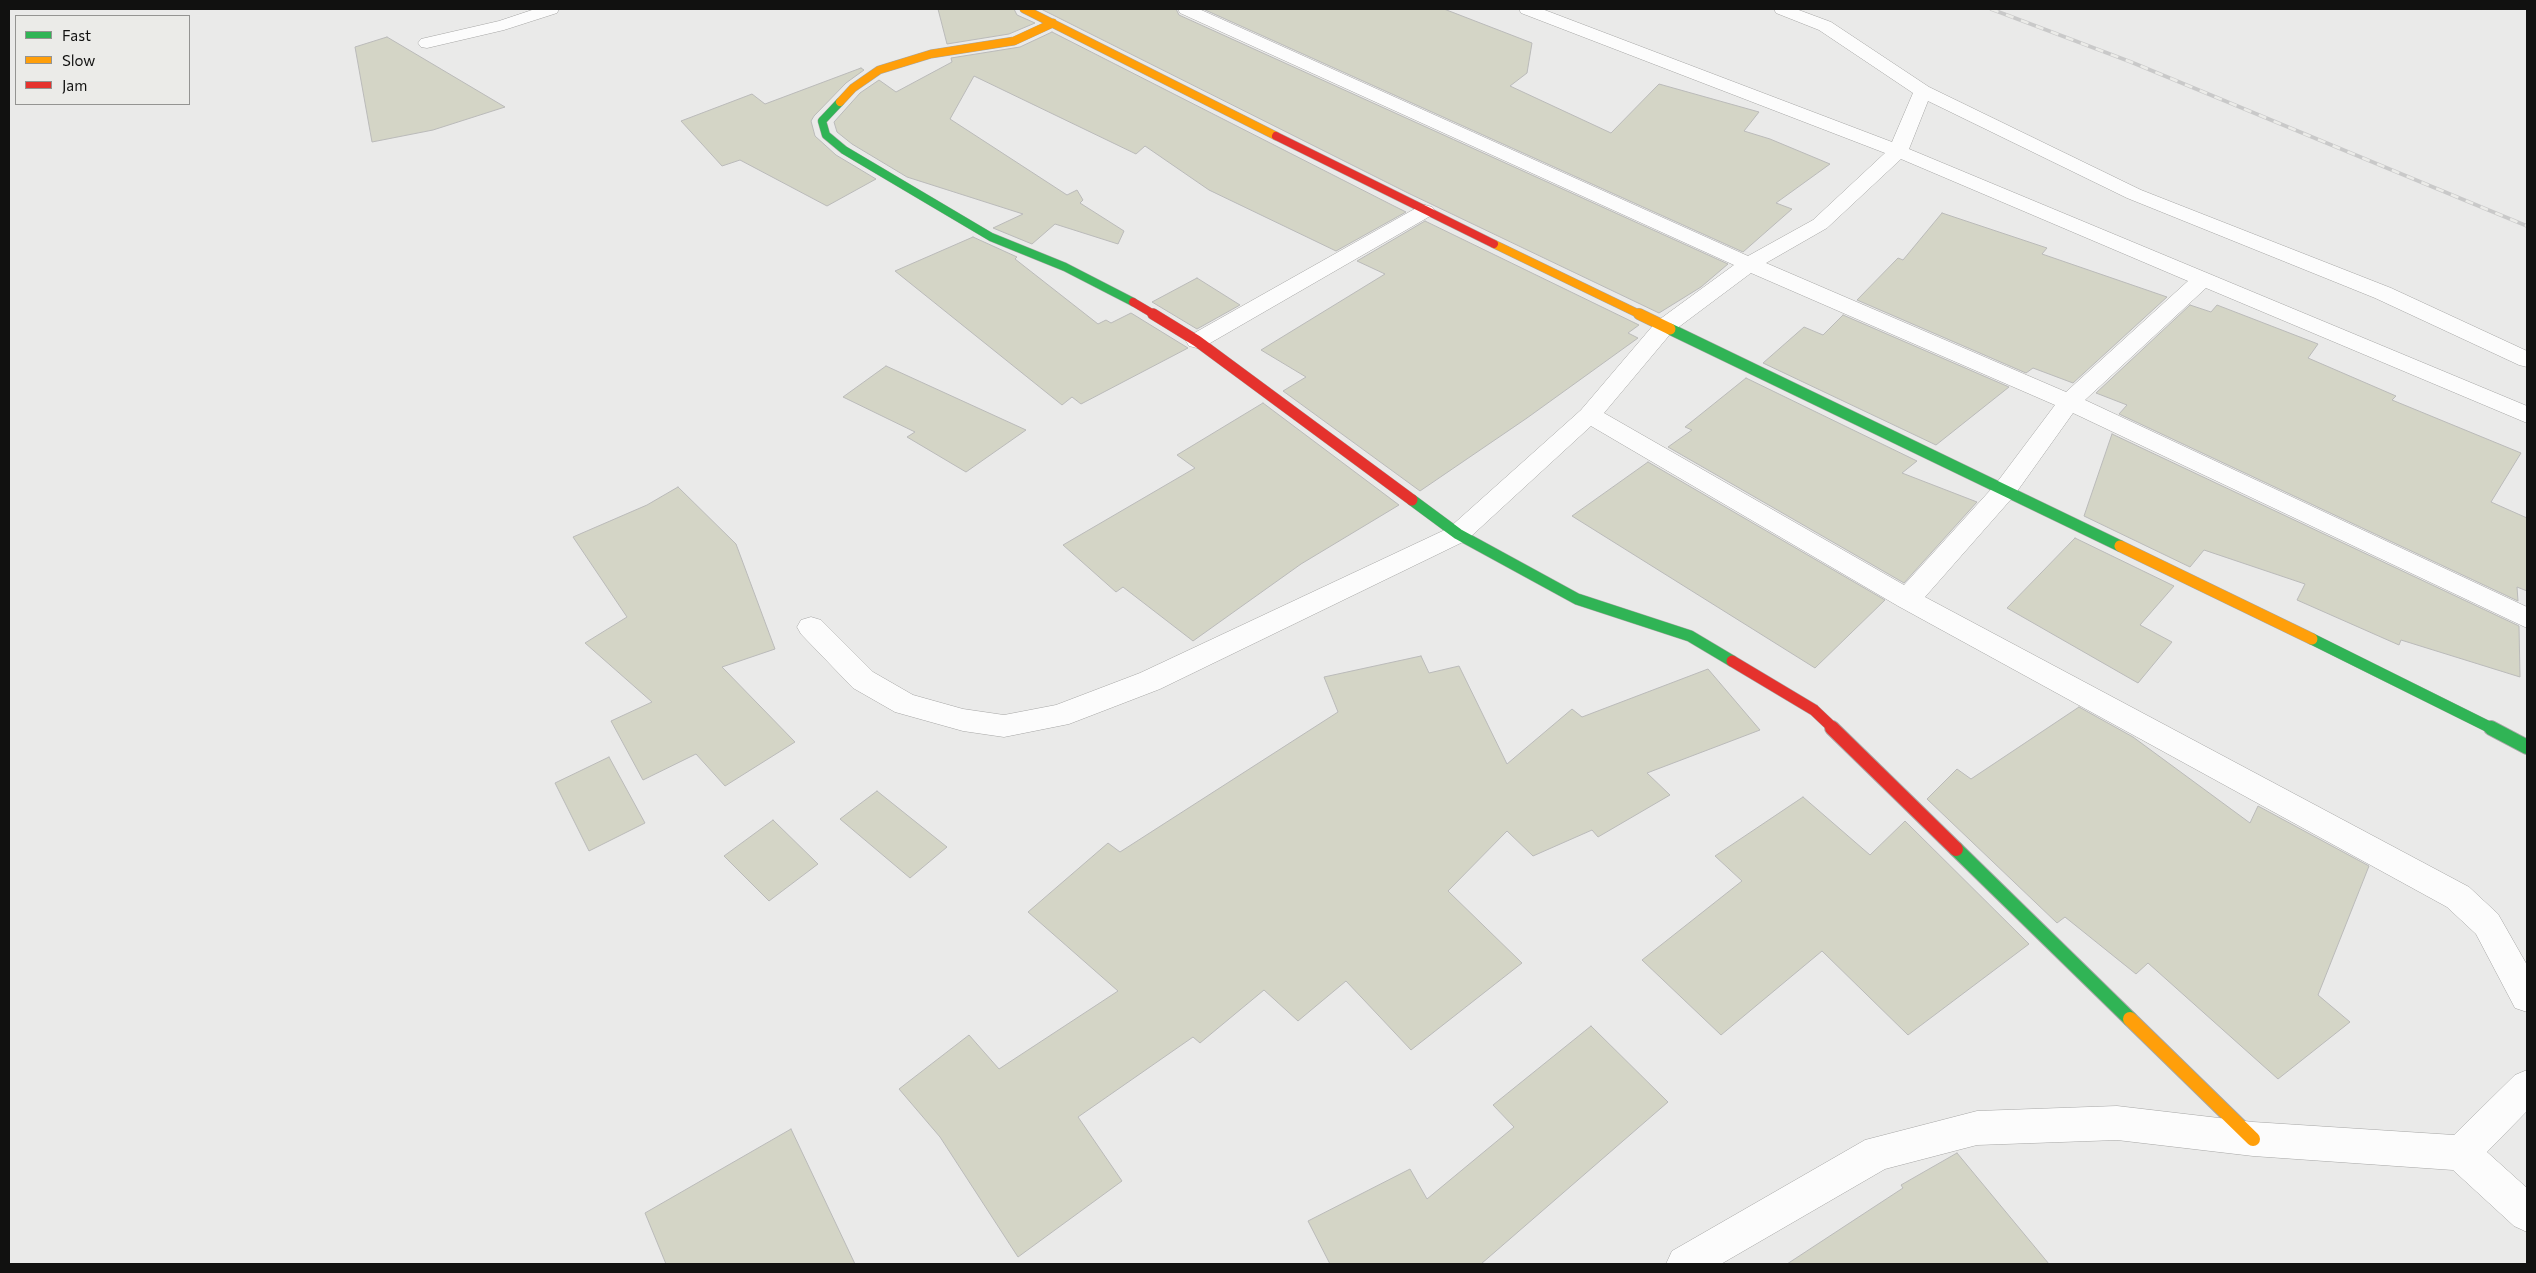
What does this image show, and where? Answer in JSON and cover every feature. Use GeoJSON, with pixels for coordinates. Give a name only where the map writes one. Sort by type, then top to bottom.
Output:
{"type":"FeatureCollection","features":[{"type":"Feature","properties":{"kind":"street"},"geometry":{"type":"LineString","coordinates":[[427,43],[504,25],[551,9]]}},
{"type":"Feature","properties":{"kind":"street"},"geometry":{"type":"LineString","coordinates":[[1024,9],[1425,211],[2434,698],[2527,747]]}},
{"type":"Feature","properties":{"kind":"street"},"geometry":{"type":"LineString","coordinates":[[1186,9],[1750,264],[2069,402],[2527,618]]}},
{"type":"Feature","properties":{"kind":"street"},"geometry":{"type":"LineString","coordinates":[[1527,9],[1898,151],[2527,415]]}},
{"type":"Feature","properties":{"kind":"street"},"geometry":{"type":"LineString","coordinates":[[1782,9],[1824,26],[1923,91],[2134,194],[2383,293],[2527,360]]}},
{"type":"Feature","properties":{"kind":"street"},"geometry":{"type":"LineString","coordinates":[[1053,23],[1014,41],[931,54],[879,70],[853,88],[822,121],[826,135],[844,150],[991,237],[1073,271],[1123,296],[1197,342],[1458,534],[1577,598],[1690,636],[1814,710],[2253,1139]]}},
{"type":"Feature","properties":{"kind":"street"},"geometry":{"type":"LineString","coordinates":[[811,627],[863,680],[905,704],[963,720],[1004,726],[1059,716],[1150,681],[1458,534],[1589,415],[1664,327],[1750,264],[1820,224],[1898,151],[1923,91]]}},
{"type":"Feature","properties":{"kind":"street"},"geometry":{"type":"LineString","coordinates":[[1197,342],[1425,211]]}},
{"type":"Feature","properties":{"kind":"street"},"geometry":{"type":"LineString","coordinates":[[1907,599],[2004,491],[2069,402],[2203,279]]}},
{"type":"Feature","properties":{"kind":"street"},"geometry":{"type":"LineString","coordinates":[[1589,415],[1907,599],[2458,897],[2487,924],[2527,997]]}},
{"type":"Feature","properties":{"kind":"street"},"geometry":{"type":"LineString","coordinates":[[2461,1153],[2527,1086]]}},
{"type":"Feature","properties":{"kind":"street"},"geometry":{"type":"LineString","coordinates":[[1685,1264],[1878,1153],[1977,1128],[2117,1123],[2253,1139],[2461,1153],[2527,1213]]}},
{"type":"Feature","properties":{"kind":"building"},"geometry":{"type":"Polygon","coordinates":[[[938,9],[1014,9],[1017,15],[1035,23],[1009,34],[947,44],[938,9]]]}},
{"type":"Feature","properties":{"kind":"building"},"geometry":{"type":"Polygon","coordinates":[[[1041,9],[1176,9],[1179,15],[1728,264],[1701,287],[1659,313],[1408,193],[1041,9]]]}},
{"type":"Feature","properties":{"kind":"building"},"geometry":{"type":"Polygon","coordinates":[[[1203,9],[1444,9],[1532,43],[1527,73],[1510,86],[1611,133],[1659,84],[1759,112],[1744,131],[1770,139],[1830,164],[1776,203],[1792,209],[1743,252],[1203,9]]]}},
{"type":"Feature","properties":{"kind":"building"},"geometry":{"type":"Polygon","coordinates":[[[1052,32],[1406,212],[1336,251],[1209,190],[1145,146],[1136,154],[974,76],[950,119],[1067,195],[1077,190],[1083,200],[1080,203],[1124,231],[1118,244],[1055,224],[1032,244],[993,228],[1023,214],[907,177],[852,144],[837,132],[834,122],[860,93],[879,80],[896,92],[952,62],[951,58],[1020,47],[1052,32]]]}},
{"type":"Feature","properties":{"kind":"building"},"geometry":{"type":"Polygon","coordinates":[[[387,37],[505,107],[433,130],[372,142],[355,47],[387,37]]]}},
{"type":"Feature","properties":{"kind":"building"},"geometry":{"type":"Polygon","coordinates":[[[861,68],[864,70],[846,83],[811,121],[815,136],[836,155],[876,179],[827,206],[740,160],[722,166],[681,121],[752,94],[765,104],[861,68]]]}},
{"type":"Feature","properties":{"kind":"building"},"geometry":{"type":"Polygon","coordinates":[[[1942,213],[2047,248],[2042,254],[2167,297],[2073,383],[2033,368],[2026,373],[1857,300],[1898,258],[1903,260],[1942,213]]]}},
{"type":"Feature","properties":{"kind":"building"},"geometry":{"type":"Polygon","coordinates":[[[1425,221],[1639,325],[1628,333],[1638,338],[1527,418],[1420,491],[1283,391],[1306,377],[1261,350],[1385,274],[1357,261],[1425,221]]]}},
{"type":"Feature","properties":{"kind":"building"},"geometry":{"type":"Polygon","coordinates":[[[973,237],[1017,257],[1015,259],[1098,324],[1106,320],[1111,323],[1131,313],[1188,348],[1081,404],[1072,397],[1062,405],[895,271],[973,237]]]}},
{"type":"Feature","properties":{"kind":"building"},"geometry":{"type":"Polygon","coordinates":[[[1197,278],[1240,305],[1197,329],[1152,302],[1197,278]]]}},
{"type":"Feature","properties":{"kind":"building"},"geometry":{"type":"Polygon","coordinates":[[[2190,305],[2211,312],[2217,305],[2318,344],[2308,358],[2396,396],[2392,400],[2521,453],[2491,502],[2527,518],[2527,591],[2517,587],[2518,601],[2119,414],[2127,405],[2096,393],[2190,305]]]}},
{"type":"Feature","properties":{"kind":"building"},"geometry":{"type":"Polygon","coordinates":[[[1843,315],[2009,387],[1936,445],[1763,363],[1804,327],[1823,335],[1843,315]]]}},
{"type":"Feature","properties":{"kind":"building"},"geometry":{"type":"Polygon","coordinates":[[[886,366],[1026,430],[966,472],[907,437],[915,432],[843,397],[886,366]]]}},
{"type":"Feature","properties":{"kind":"building"},"geometry":{"type":"Polygon","coordinates":[[[1746,378],[1917,461],[1902,473],[1977,502],[1904,583],[1668,447],[1692,430],[1685,427],[1746,378]]]}},
{"type":"Feature","properties":{"kind":"building"},"geometry":{"type":"Polygon","coordinates":[[[1263,403],[1399,505],[1301,564],[1193,641],[1123,587],[1116,592],[1063,545],[1195,468],[1177,455],[1263,403]]]}},
{"type":"Feature","properties":{"kind":"building"},"geometry":{"type":"Polygon","coordinates":[[[2112,434],[2519,626],[2520,677],[2401,640],[2399,645],[2297,600],[2305,584],[2204,550],[2190,567],[2084,516],[2112,434]]]}},
{"type":"Feature","properties":{"kind":"building"},"geometry":{"type":"Polygon","coordinates":[[[1648,462],[1885,600],[1815,668],[1572,516],[1648,462]]]}},
{"type":"Feature","properties":{"kind":"building"},"geometry":{"type":"Polygon","coordinates":[[[678,487],[736,544],[775,649],[722,667],[795,742],[725,786],[696,754],[643,780],[611,721],[652,702],[585,643],[627,617],[573,537],[647,505],[678,487]]]}},
{"type":"Feature","properties":{"kind":"building"},"geometry":{"type":"Polygon","coordinates":[[[2075,538],[2174,586],[2140,625],[2172,642],[2138,683],[2007,608],[2075,538]]]}},
{"type":"Feature","properties":{"kind":"building"},"geometry":{"type":"Polygon","coordinates":[[[1421,656],[1429,673],[1459,666],[1507,764],[1572,709],[1582,717],[1708,669],[1760,730],[1647,773],[1670,795],[1598,837],[1592,830],[1533,856],[1507,831],[1448,891],[1522,963],[1411,1050],[1346,981],[1298,1021],[1264,990],[1200,1043],[1193,1037],[1078,1117],[1122,1181],[1018,1257],[940,1137],[899,1089],[969,1035],[999,1069],[1118,991],[1028,912],[1108,843],[1120,852],[1338,712],[1324,677],[1421,656]]]}},
{"type":"Feature","properties":{"kind":"building"},"geometry":{"type":"Polygon","coordinates":[[[2079,707],[2133,737],[2250,823],[2258,806],[2369,866],[2318,995],[2350,1022],[2278,1079],[2148,963],[2136,974],[2065,917],[2057,923],[1927,799],[1957,769],[1971,779],[2079,707]]]}},
{"type":"Feature","properties":{"kind":"building"},"geometry":{"type":"Polygon","coordinates":[[[609,757],[645,823],[589,851],[555,783],[609,757]]]}},
{"type":"Feature","properties":{"kind":"building"},"geometry":{"type":"Polygon","coordinates":[[[877,791],[947,847],[910,878],[840,819],[877,791]]]}},
{"type":"Feature","properties":{"kind":"building"},"geometry":{"type":"Polygon","coordinates":[[[1803,797],[1870,855],[1905,821],[2029,944],[1908,1035],[1822,951],[1721,1035],[1642,960],[1742,881],[1715,856],[1803,797]]]}},
{"type":"Feature","properties":{"kind":"building"},"geometry":{"type":"Polygon","coordinates":[[[773,820],[818,864],[769,901],[724,856],[773,820]]]}},
{"type":"Feature","properties":{"kind":"building"},"geometry":{"type":"Polygon","coordinates":[[[1591,1026],[1668,1102],[1481,1264],[1330,1264],[1308,1221],[1410,1169],[1427,1199],[1514,1127],[1493,1105],[1591,1026]]]}},
{"type":"Feature","properties":{"kind":"building"},"geometry":{"type":"Polygon","coordinates":[[[791,1129],[855,1264],[666,1264],[645,1213],[791,1129]]]}},
{"type":"Feature","properties":{"kind":"building"},"geometry":{"type":"Polygon","coordinates":[[[1957,1153],[2049,1264],[1787,1264],[1903,1188],[1901,1185],[1957,1153]]]}},
{"type":"Feature","properties":{"kind":"railway"},"geometry":{"type":"LineString","coordinates":[[1991,9],[2131,62],[2527,226]]}},
{"type":"Feature","properties":{"kind":"traffic: fast"},"geometry":{"type":"LineString","coordinates":[[840,102],[822,121],[826,135],[844,150],[991,237],[1065,267],[1133,302]]}},
{"type":"Feature","properties":{"kind":"traffic: fast"},"geometry":{"type":"LineString","coordinates":[[1670,329],[2120,546]]}},
{"type":"Feature","properties":{"kind":"traffic: fast"},"geometry":{"type":"LineString","coordinates":[[1412,500],[1458,534],[1577,599],[1690,636],[1732,661]]}},
{"type":"Feature","properties":{"kind":"traffic: fast"},"geometry":{"type":"LineString","coordinates":[[2312,639],[2434,698],[2527,747]]}},
{"type":"Feature","properties":{"kind":"traffic: fast"},"geometry":{"type":"LineString","coordinates":[[1956,849],[2130,1019]]}},
{"type":"Feature","properties":{"kind":"traffic: slow"},"geometry":{"type":"LineString","coordinates":[[1024,9],[1276,136]]}},
{"type":"Feature","properties":{"kind":"traffic: slow"},"geometry":{"type":"LineString","coordinates":[[840,102],[853,88],[879,70],[931,54],[1014,41],[1053,23]]}},
{"type":"Feature","properties":{"kind":"traffic: slow"},"geometry":{"type":"LineString","coordinates":[[1494,244],[1670,329]]}},
{"type":"Feature","properties":{"kind":"traffic: slow"},"geometry":{"type":"LineString","coordinates":[[2120,546],[2312,639]]}},
{"type":"Feature","properties":{"kind":"traffic: slow"},"geometry":{"type":"LineString","coordinates":[[2130,1019],[2253,1139]]}},
{"type":"Feature","properties":{"kind":"traffic: jam"},"geometry":{"type":"LineString","coordinates":[[1276,136],[1494,244]]}},
{"type":"Feature","properties":{"kind":"traffic: jam"},"geometry":{"type":"LineString","coordinates":[[1133,302],[1197,341],[1412,500]]}},
{"type":"Feature","properties":{"kind":"traffic: jam"},"geometry":{"type":"LineString","coordinates":[[1732,661],[1814,710],[1956,849]]}}]}
